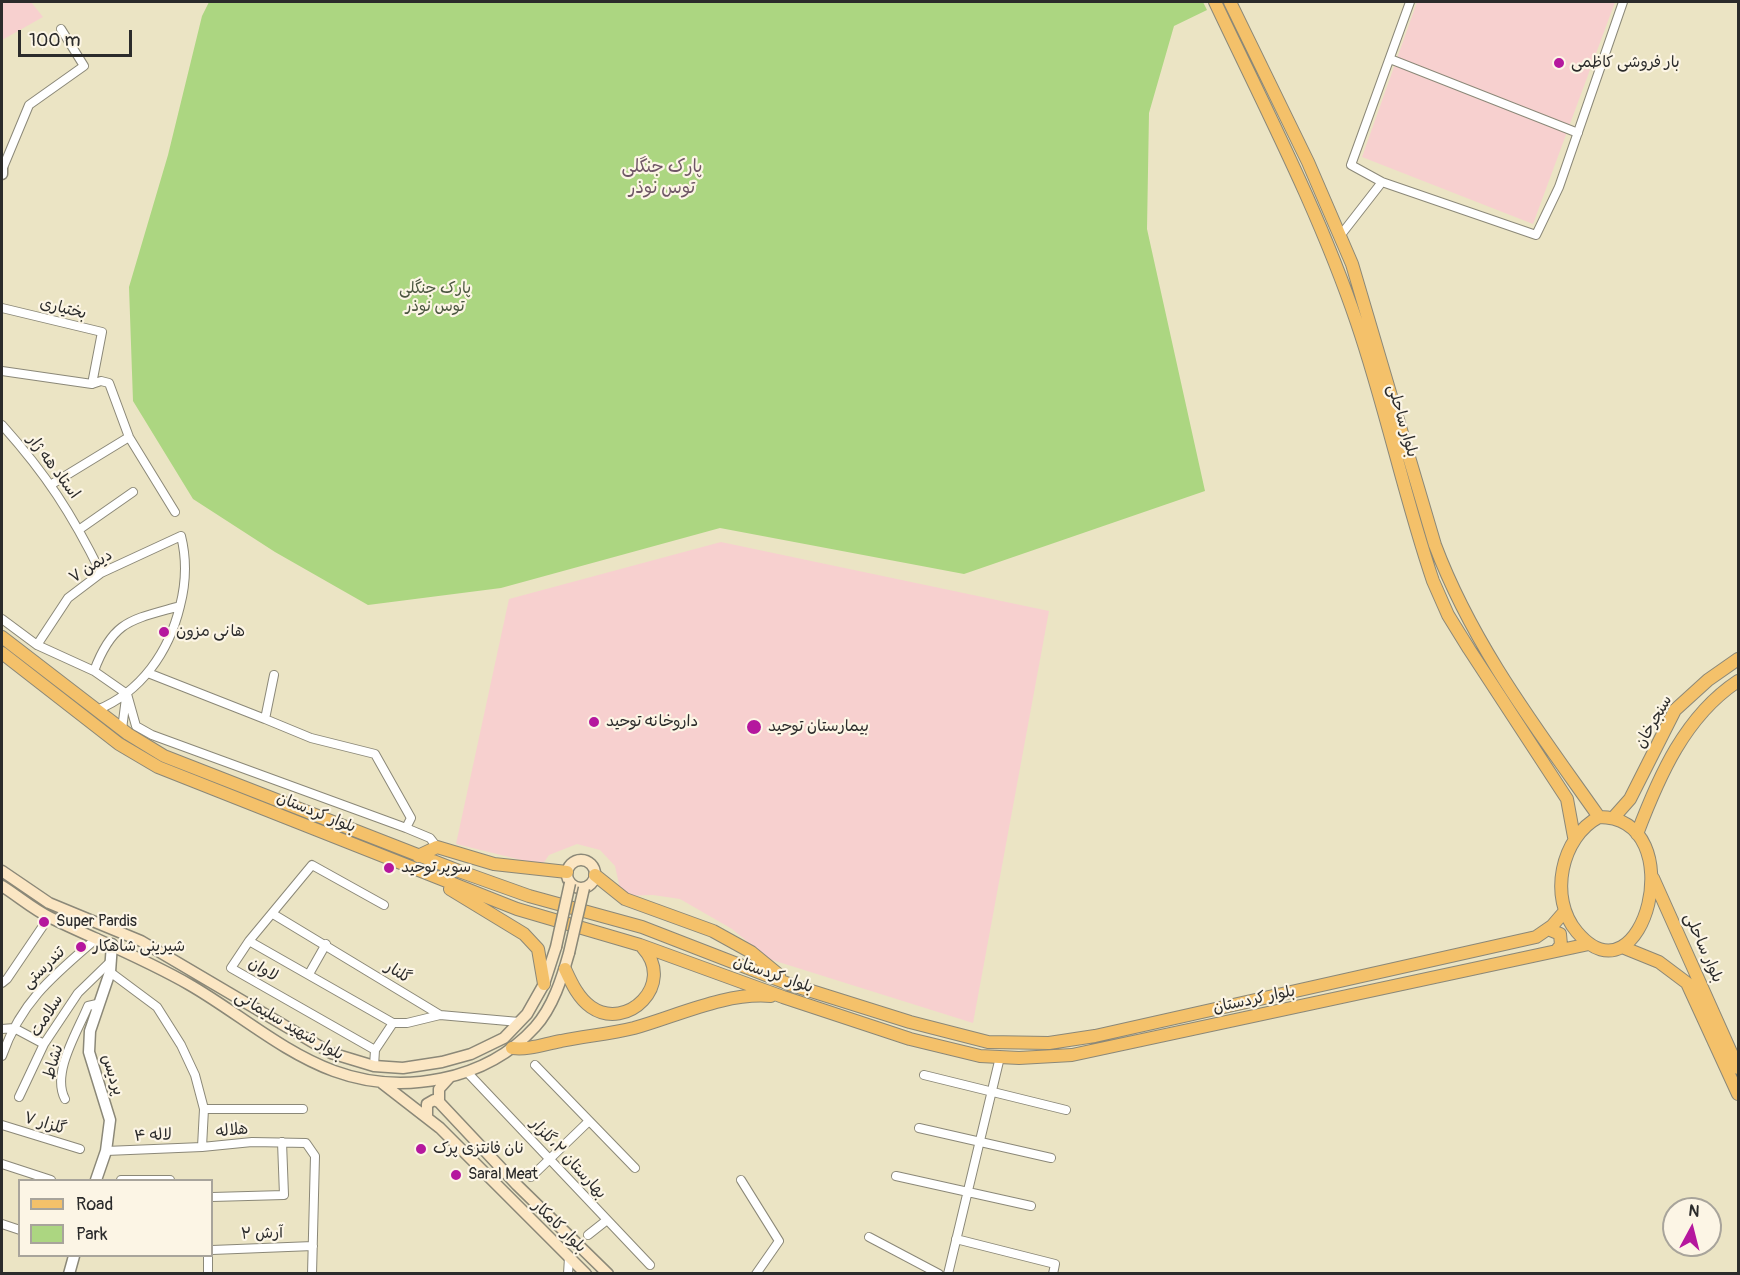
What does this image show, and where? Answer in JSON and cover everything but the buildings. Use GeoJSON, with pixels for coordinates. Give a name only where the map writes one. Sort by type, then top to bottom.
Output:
{"type":"FeatureCollection","features":[{"type":"Feature","properties":{"kind":"main road","name":"بلوار ساحلی"},"geometry":{"type":"LineString","coordinates":[[1215,2],[1296,169],[1338,271],[1358,325],[1433,581],[1448,615],[1468,649],[1567,799],[1574,837]]}},
{"type":"Feature","properties":{"kind":"main road","name":"بلوار ساحلی"},"geometry":{"type":"LineString","coordinates":[[1230,2],[1340,236],[1371,322],[1435,545],[1447,578],[1480,644],[1599,816]]}},
{"type":"Feature","properties":{"kind":"main road","name":"بلوار کردستان"},"geometry":{"type":"LineString","coordinates":[[2,637],[122,729],[164,756],[418,856],[529,896],[689,943],[789,984],[910,1022],[988,1042],[1049,1042],[1095,1036],[1536,938],[1565,911]]}},
{"type":"Feature","properties":{"kind":"main road","name":"بلوار کردستان"},"geometry":{"type":"LineString","coordinates":[[2,653],[119,744],[158,767],[517,909],[640,945],[783,997],[910,1039],[980,1056],[1072,1054],[1589,944]]}},
{"type":"Feature","properties":{"kind":"main road","name":"سنجرخان"},"geometry":{"type":"LineString","coordinates":[[1614,817],[1640,781],[1676,710],[1708,680],[1738,659]]}},
{"type":"Feature","properties":{"kind":"main road","name":"سنجرخان"},"geometry":{"type":"LineString","coordinates":[[1637,834],[1658,785],[1687,731],[1707,705],[1738,681]]}},
{"type":"Feature","properties":{"kind":"main road"},"geometry":{"type":"LineString","coordinates":[[1599,816],[1614,817],[1629,823],[1647,852],[1652,874],[1651,897],[1645,919],[1636,936],[1622,947],[1610,949],[1589,944],[1576,931],[1565,911],[1562,888],[1564,861],[1574,837],[1585,824],[1599,816]]}},
{"type":"Feature","properties":{"kind":"main road"},"geometry":{"type":"LineString","coordinates":[[418,856],[437,847],[494,864],[568,877],[576,888],[585,888],[592,883],[595,875]]}},
{"type":"Feature","properties":{"kind":"main road"},"geometry":{"type":"LineString","coordinates":[[568,877],[573,862],[585,861],[592,866],[595,875],[625,898],[713,931],[751,952],[789,984]]}},
{"type":"Feature","properties":{"kind":"main road","name":"بلوار شهید سلیمانی"},"geometry":{"type":"LineString","coordinates":[[2,871],[49,903],[141,941],[331,1053],[374,1065],[403,1068],[442,1062],[471,1054],[504,1038],[519,1022],[544,984],[556,947],[568,877]]}},
{"type":"Feature","properties":{"kind":"main road","name":"بلوار ساحلی"},"geometry":{"type":"LineString","coordinates":[[1652,874],[1738,1068]]}},
{"type":"Feature","properties":{"kind":"main road"},"geometry":{"type":"LineString","coordinates":[[432,876],[524,934],[538,949],[544,984]]}},
{"type":"Feature","properties":{"kind":"main road","name":"بلوار شهید سلیمانی"},"geometry":{"type":"LineString","coordinates":[[2,886],[49,917],[112,944],[191,985],[245,1020],[332,1070],[379,1081],[409,1082],[449,1078],[467,1072],[512,1048],[536,1026],[564,969],[585,888]]}},
{"type":"Feature","properties":{"kind":"main road"},"geometry":{"type":"LineString","coordinates":[[1548,929],[1560,934],[1561,945],[1556,951]]}},
{"type":"Feature","properties":{"kind":"main road"},"geometry":{"type":"LineString","coordinates":[[564,969],[577,992],[592,1008],[610,1013],[632,1010],[647,996],[654,975],[652,958],[640,945]]}},
{"type":"Feature","properties":{"kind":"main road","name":"بلوار ساحلی"},"geometry":{"type":"LineString","coordinates":[[1622,947],[1659,962],[1687,982],[1738,1094]]}},
{"type":"Feature","properties":{"kind":"main road"},"geometry":{"type":"LineString","coordinates":[[512,1048],[527,1050],[555,1042],[631,1028],[751,996],[783,997]]}},
{"type":"Feature","properties":{"kind":"main road"},"geometry":{"type":"LineString","coordinates":[[231,1010],[238,998]]}},
{"type":"Feature","properties":{"kind":"main road"},"geometry":{"type":"LineString","coordinates":[[245,1020],[254,1006]]}},
{"type":"Feature","properties":{"kind":"main road"},"geometry":{"type":"LineString","coordinates":[[1197,1013],[1200,1028]]}},
{"type":"Feature","properties":{"kind":"main road"},"geometry":{"type":"LineString","coordinates":[[428,1116],[427,1104],[434,1100],[439,1102],[439,1089],[449,1078]]}},
{"type":"Feature","properties":{"kind":"main road","name":"بلوار کامکار"},"geometry":{"type":"LineString","coordinates":[[379,1081],[428,1116],[586,1274]]}},
{"type":"Feature","properties":{"kind":"main road","name":"بلوار کامکار"},"geometry":{"type":"LineString","coordinates":[[439,1102],[517,1185],[609,1274]]}},
{"type":"Feature","properties":{"kind":"street"},"geometry":{"type":"LineString","coordinates":[[1410,2],[1351,165],[1382,182],[1536,235],[1559,187],[1623,2]]}},
{"type":"Feature","properties":{"kind":"street"},"geometry":{"type":"LineString","coordinates":[[2,171],[29,105],[84,66],[61,29]]}},
{"type":"Feature","properties":{"kind":"street"},"geometry":{"type":"LineString","coordinates":[[1390,59],[1578,133]]}},
{"type":"Feature","properties":{"kind":"street"},"geometry":{"type":"LineString","coordinates":[[1340,236],[1382,182]]}},
{"type":"Feature","properties":{"kind":"street","name":"بختیاری"},"geometry":{"type":"LineString","coordinates":[[2,308],[102,332],[92,384]]}},
{"type":"Feature","properties":{"kind":"street"},"geometry":{"type":"LineString","coordinates":[[2,371],[92,384],[101,381],[109,383],[129,437],[175,512]]}},
{"type":"Feature","properties":{"kind":"street","name":"استاد هه ژار"},"geometry":{"type":"LineString","coordinates":[[2,424],[52,484],[80,529],[101,573]]}},
{"type":"Feature","properties":{"kind":"street"},"geometry":{"type":"LineString","coordinates":[[52,484],[129,437]]}},
{"type":"Feature","properties":{"kind":"street"},"geometry":{"type":"LineString","coordinates":[[80,529],[133,492]]}},
{"type":"Feature","properties":{"kind":"street","name":"دیمن ۷"},"geometry":{"type":"LineString","coordinates":[[37,645],[68,598],[101,573],[181,536],[186,563],[180,606]]}},
{"type":"Feature","properties":{"kind":"street"},"geometry":{"type":"LineString","coordinates":[[94,671],[104,645],[122,625],[180,606]]}},
{"type":"Feature","properties":{"kind":"street"},"geometry":{"type":"LineString","coordinates":[[97,710],[127,694],[148,673],[174,632],[180,606]]}},
{"type":"Feature","properties":{"kind":"street"},"geometry":{"type":"LineString","coordinates":[[2,619],[37,645],[94,671],[127,694],[136,726],[152,735],[406,828],[430,838],[437,847]]}},
{"type":"Feature","properties":{"kind":"street"},"geometry":{"type":"LineString","coordinates":[[148,673],[311,738],[375,754],[411,818],[406,828]]}},
{"type":"Feature","properties":{"kind":"street"},"geometry":{"type":"LineString","coordinates":[[265,719],[274,675]]}},
{"type":"Feature","properties":{"kind":"street"},"geometry":{"type":"LineString","coordinates":[[122,729],[127,694]]}},
{"type":"Feature","properties":{"kind":"street"},"geometry":{"type":"LineString","coordinates":[[249,941],[312,865],[384,905]]}},
{"type":"Feature","properties":{"kind":"street","name":"گلنار"},"geometry":{"type":"LineString","coordinates":[[273,914],[326,944],[440,1016],[519,1022]]}},
{"type":"Feature","properties":{"kind":"street"},"geometry":{"type":"LineString","coordinates":[[2,983],[49,917]]}},
{"type":"Feature","properties":{"kind":"street","name":"تندرستی"},"geometry":{"type":"LineString","coordinates":[[2,1056],[28,1002],[97,938]]}},
{"type":"Feature","properties":{"kind":"street","name":"لاوان"},"geometry":{"type":"LineString","coordinates":[[375,1050],[231,968],[249,941],[393,1023]]}},
{"type":"Feature","properties":{"kind":"street","name":"پردیس"},"geometry":{"type":"LineString","coordinates":[[96,1179],[106,1151],[110,1120],[89,1052],[90,1031],[97,1004],[110,972],[112,944]]}},
{"type":"Feature","properties":{"kind":"street"},"geometry":{"type":"LineString","coordinates":[[309,974],[326,944]]}},
{"type":"Feature","properties":{"kind":"street","name":"سلامت"},"geometry":{"type":"LineString","coordinates":[[19,1097],[44,1044],[78,993],[112,960]]}},
{"type":"Feature","properties":{"kind":"street","name":"هلاله"},"geometry":{"type":"LineString","coordinates":[[110,972],[157,1007],[181,1045],[195,1075],[204,1109],[202,1147],[282,1142],[306,1143],[315,1156],[312,1274]]}},
{"type":"Feature","properties":{"kind":"street","name":"نشاط"},"geometry":{"type":"LineString","coordinates":[[65,1099],[60,1089],[64,1064],[88,1006],[97,1004]]}},
{"type":"Feature","properties":{"kind":"street"},"geometry":{"type":"LineString","coordinates":[[374,1065],[375,1050],[393,1023],[407,1023],[440,1016]]}},
{"type":"Feature","properties":{"kind":"street"},"geometry":{"type":"LineString","coordinates":[[2,1029],[14,1028],[44,1044]]}},
{"type":"Feature","properties":{"kind":"street"},"geometry":{"type":"LineString","coordinates":[[948,1274],[1000,1057]]}},
{"type":"Feature","properties":{"kind":"street"},"geometry":{"type":"LineString","coordinates":[[535,1065],[635,1168]]}},
{"type":"Feature","properties":{"kind":"street","name":"بهارستان ۲،گلزار"},"geometry":{"type":"LineString","coordinates":[[467,1072],[650,1265]]}},
{"type":"Feature","properties":{"kind":"street"},"geometry":{"type":"LineString","coordinates":[[924,1075],[1066,1110]]}},
{"type":"Feature","properties":{"kind":"street"},"geometry":{"type":"LineString","coordinates":[[204,1109],[303,1109]]}},
{"type":"Feature","properties":{"kind":"street"},"geometry":{"type":"LineString","coordinates":[[531,1177],[548,1158],[589,1121]]}},
{"type":"Feature","properties":{"kind":"street","name":"گلزار ۷"},"geometry":{"type":"LineString","coordinates":[[2,1125],[80,1149]]}},
{"type":"Feature","properties":{"kind":"street"},"geometry":{"type":"LineString","coordinates":[[919,1128],[1051,1158]]}},
{"type":"Feature","properties":{"kind":"street"},"geometry":{"type":"LineString","coordinates":[[213,1197],[284,1194],[282,1142]]}},
{"type":"Feature","properties":{"kind":"street","name":"لاله ۴"},"geometry":{"type":"LineString","coordinates":[[106,1151],[202,1147]]}},
{"type":"Feature","properties":{"kind":"street"},"geometry":{"type":"LineString","coordinates":[[2,1164],[48,1179]]}},
{"type":"Feature","properties":{"kind":"street"},"geometry":{"type":"LineString","coordinates":[[896,1176],[1031,1206]]}},
{"type":"Feature","properties":{"kind":"street"},"geometry":{"type":"LineString","coordinates":[[741,1180],[779,1242],[756,1274]]}},
{"type":"Feature","properties":{"kind":"street"},"geometry":{"type":"LineString","coordinates":[[588,1235],[607,1220]]}},
{"type":"Feature","properties":{"kind":"street"},"geometry":{"type":"LineString","coordinates":[[2,1224],[18,1229]]}},
{"type":"Feature","properties":{"kind":"street"},"geometry":{"type":"LineString","coordinates":[[868,1237],[939,1274]]}},
{"type":"Feature","properties":{"kind":"street"},"geometry":{"type":"LineString","coordinates":[[956,1239],[1055,1264],[1053,1274]]}},
{"type":"Feature","properties":{"kind":"street","name":"آرش ۲"},"geometry":{"type":"LineString","coordinates":[[213,1250],[313,1246]]}},
{"type":"Feature","properties":{"kind":"street"},"geometry":{"type":"LineString","coordinates":[[69,1274],[74,1257]]}},
{"type":"Feature","properties":{"kind":"street"},"geometry":{"type":"LineString","coordinates":[[208,1257],[208,1274]]}},
{"type":"Feature","properties":{"kind":"street"},"geometry":{"type":"LineString","coordinates":[[568,1274],[569,1257]]}},
{"type":"Feature","properties":{"kind":"shaded area"},"geometry":{"type":"Polygon","coordinates":[[[2,2],[31,2],[43,17],[2,40],[2,2]]]}},
{"type":"Feature","properties":{"kind":"shaded area"},"geometry":{"type":"Polygon","coordinates":[[[1417,2],[1615,2],[1533,224],[1362,157],[1417,2]]]}},
{"type":"Feature","properties":{"kind":"shaded area","name":"بیمارستان توحید"},"geometry":{"type":"Polygon","coordinates":[[[721,542],[1049,611],[973,1023],[769,959],[732,929],[680,899],[653,895],[618,896],[619,884],[615,866],[600,850],[577,844],[549,855],[542,865],[456,844],[509,599],[721,542]]]}},
{"type":"Feature","properties":{"kind":"green space","name":"پارک جنگلی توس نوذر"},"geometry":{"type":"Polygon","coordinates":[[[209,2],[1203,2],[1207,10],[1174,26],[1149,113],[1147,229],[1205,491],[964,574],[720,528],[501,588],[368,605],[275,552],[193,499],[133,401],[129,287],[168,155],[202,16],[209,2]]]}},
{"type":"Feature","properties":{"kind":"place","name":"بار فروشی کاظمی"},"geometry":{"type":"Point","coordinates":[1559,63]}},
{"type":"Feature","properties":{"kind":"place","name":"هانی مزون"},"geometry":{"type":"Point","coordinates":[164,632]}},
{"type":"Feature","properties":{"kind":"place","name":"داروخانه توحید"},"geometry":{"type":"Point","coordinates":[594,722]}},
{"type":"Feature","properties":{"kind":"place","name":"بیمارستان توحید"},"geometry":{"type":"Point","coordinates":[754,727]}},
{"type":"Feature","properties":{"kind":"place","name":"سوپر توحید"},"geometry":{"type":"Point","coordinates":[389,868]}},
{"type":"Feature","properties":{"kind":"place","name":"Super Pardis"},"geometry":{"type":"Point","coordinates":[44,922]}},
{"type":"Feature","properties":{"kind":"place","name":"شیرینی شاهکار"},"geometry":{"type":"Point","coordinates":[81,947]}},
{"type":"Feature","properties":{"kind":"place","name":"نان فانتزی پرک"},"geometry":{"type":"Point","coordinates":[421,1149]}},
{"type":"Feature","properties":{"kind":"place","name":"Saral Meat"},"geometry":{"type":"Point","coordinates":[456,1175]}},
{"type":"Feature","properties":{"kind":"district","name":"پارک جنگلی توس نوذر"},"geometry":{"type":"Point","coordinates":[662,177]}}]}
